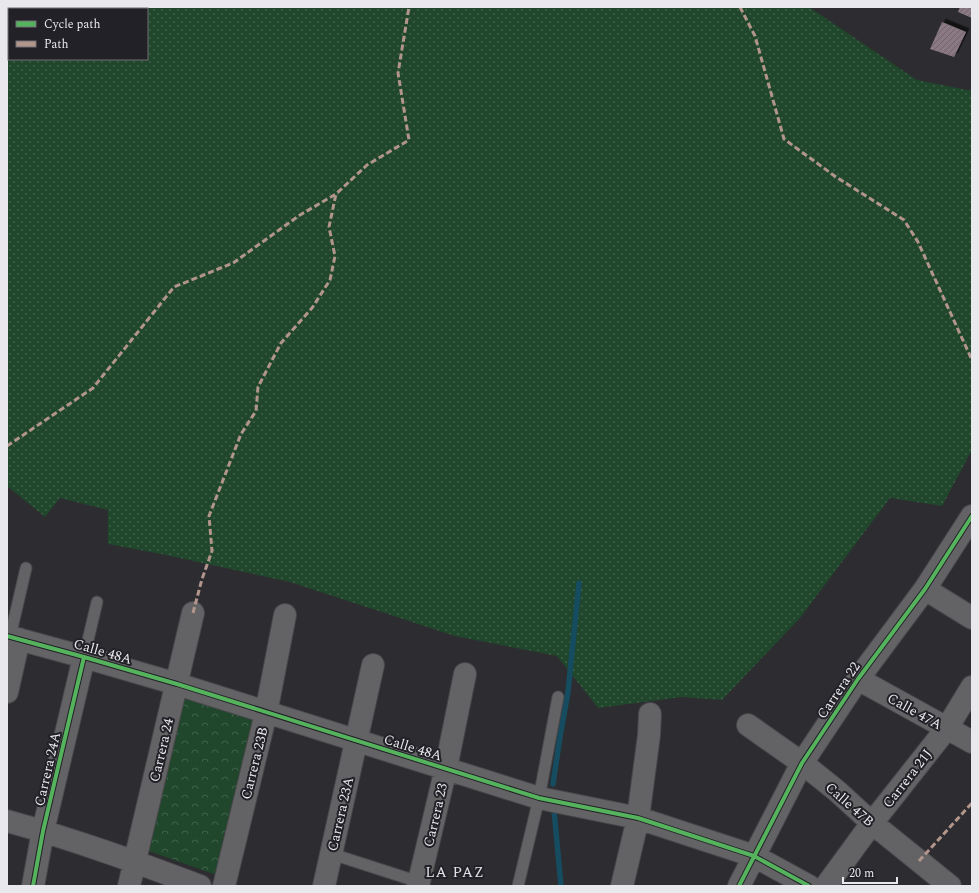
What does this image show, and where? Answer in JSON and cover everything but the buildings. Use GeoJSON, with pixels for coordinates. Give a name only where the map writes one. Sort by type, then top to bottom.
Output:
{"type":"FeatureCollection","features":[{"type":"Feature","properties":{"kind":"street","name":"Carrera 22"},"geometry":{"type":"LineString","coordinates":[[739,886],[802,763],[858,679],[925,590],[972,516]]}},
{"type":"Feature","properties":{"kind":"street"},"geometry":{"type":"LineString","coordinates":[[925,590],[972,618]]}},
{"type":"Feature","properties":{"kind":"street","name":"Carrera 24"},"geometry":{"type":"LineString","coordinates":[[129,886],[193,613]]}},
{"type":"Feature","properties":{"kind":"street","name":"Carrera 23B"},"geometry":{"type":"LineString","coordinates":[[224,886],[266,713],[285,615]]}},
{"type":"Feature","properties":{"kind":"street"},"geometry":{"type":"LineString","coordinates":[[7,692],[12,637]]}},
{"type":"Feature","properties":{"kind":"street","name":"Calle 48A"},"geometry":{"type":"LineString","coordinates":[[12,637],[177,684],[539,798],[638,818],[754,856],[809,886]]}},
{"type":"Feature","properties":{"kind":"street","name":"Carrera 24A"},"geometry":{"type":"LineString","coordinates":[[33,886],[43,831],[84,657]]}},
{"type":"Feature","properties":{"kind":"street"},"geometry":{"type":"LineString","coordinates":[[357,741],[373,665]]}},
{"type":"Feature","properties":{"kind":"street","name":"Carrera 23"},"geometry":{"type":"LineString","coordinates":[[419,884],[466,674]]}},
{"type":"Feature","properties":{"kind":"street","name":"Calle 47A"},"geometry":{"type":"LineString","coordinates":[[858,679],[972,742]]}},
{"type":"Feature","properties":{"kind":"street","name":"Carrera 21J"},"geometry":{"type":"LineString","coordinates":[[826,886],[872,823],[947,728],[972,687]]}},
{"type":"Feature","properties":{"kind":"street"},"geometry":{"type":"LineString","coordinates":[[622,886],[638,818],[649,735],[650,714]]}},
{"type":"Feature","properties":{"kind":"street","name":"Calle 47B"},"geometry":{"type":"LineString","coordinates":[[748,725],[802,763],[837,791],[872,823],[950,886]]}},
{"type":"Feature","properties":{"kind":"street","name":"Carrera 23A"},"geometry":{"type":"LineString","coordinates":[[324,886],[357,741]]}},
{"type":"Feature","properties":{"kind":"street"},"geometry":{"type":"LineString","coordinates":[[7,821],[135,861],[200,886]]}},
{"type":"Feature","properties":{"kind":"lane"},"geometry":{"type":"LineString","coordinates":[[12,637],[26,568]]}},
{"type":"Feature","properties":{"kind":"lane"},"geometry":{"type":"LineString","coordinates":[[84,657],[97,602]]}},
{"type":"Feature","properties":{"kind":"lane"},"geometry":{"type":"LineString","coordinates":[[518,886],[539,798],[558,696]]}},
{"type":"Feature","properties":{"kind":"lane"},"geometry":{"type":"LineString","coordinates":[[332,854],[419,884]]}},
{"type":"Feature","properties":{"kind":"green space"},"geometry":{"type":"Polygon","coordinates":[[[7,7],[809,7],[917,80],[972,91],[972,450],[942,506],[890,498],[800,618],[722,700],[682,697],[598,708],[557,656],[455,636],[290,582],[108,544],[108,510],[60,498],[45,517],[7,486],[7,7]]]}},
{"type":"Feature","properties":{"kind":"green space"},"geometry":{"type":"Polygon","coordinates":[[[180,690],[259,715],[222,877],[146,850],[180,690]]]}},
{"type":"Feature","properties":{"kind":"waterway"},"geometry":{"type":"LineString","coordinates":[[553,784],[568,692],[579,583]]}},
{"type":"Feature","properties":{"kind":"waterway"},"geometry":{"type":"LineString","coordinates":[[554,810],[561,886]]}},
{"type":"Feature","properties":{"kind":"marked path"},"geometry":{"type":"LineString","coordinates":[[7,446],[93,388],[174,287],[233,263],[300,215],[336,194],[367,165],[409,140],[398,73],[409,7]]}},
{"type":"Feature","properties":{"kind":"marked path"},"geometry":{"type":"LineString","coordinates":[[740,7],[755,36],[784,139],[836,177],[904,220],[918,242],[972,360]]}},
{"type":"Feature","properties":{"kind":"marked path"},"geometry":{"type":"LineString","coordinates":[[193,613],[202,579],[212,551],[209,516],[241,434],[256,411],[258,387],[281,343],[312,308],[330,280],[335,256],[329,227],[336,194]]}},
{"type":"Feature","properties":{"kind":"marked path"},"geometry":{"type":"LineString","coordinates":[[919,861],[972,803]]}},
{"type":"Feature","properties":{"kind":"cycle path"},"geometry":{"type":"LineString","coordinates":[[739,886],[802,763],[858,679],[925,589],[972,516]]}},
{"type":"Feature","properties":{"kind":"cycle path"},"geometry":{"type":"LineString","coordinates":[[7,636],[177,684],[539,798],[638,818],[754,856],[809,886]]}},
{"type":"Feature","properties":{"kind":"cycle path"},"geometry":{"type":"LineString","coordinates":[[33,886],[43,831],[84,657]]}},
{"type":"Feature","properties":{"kind":"district","name":"LA PAZ"},"geometry":{"type":"Point","coordinates":[455,872]}}]}
